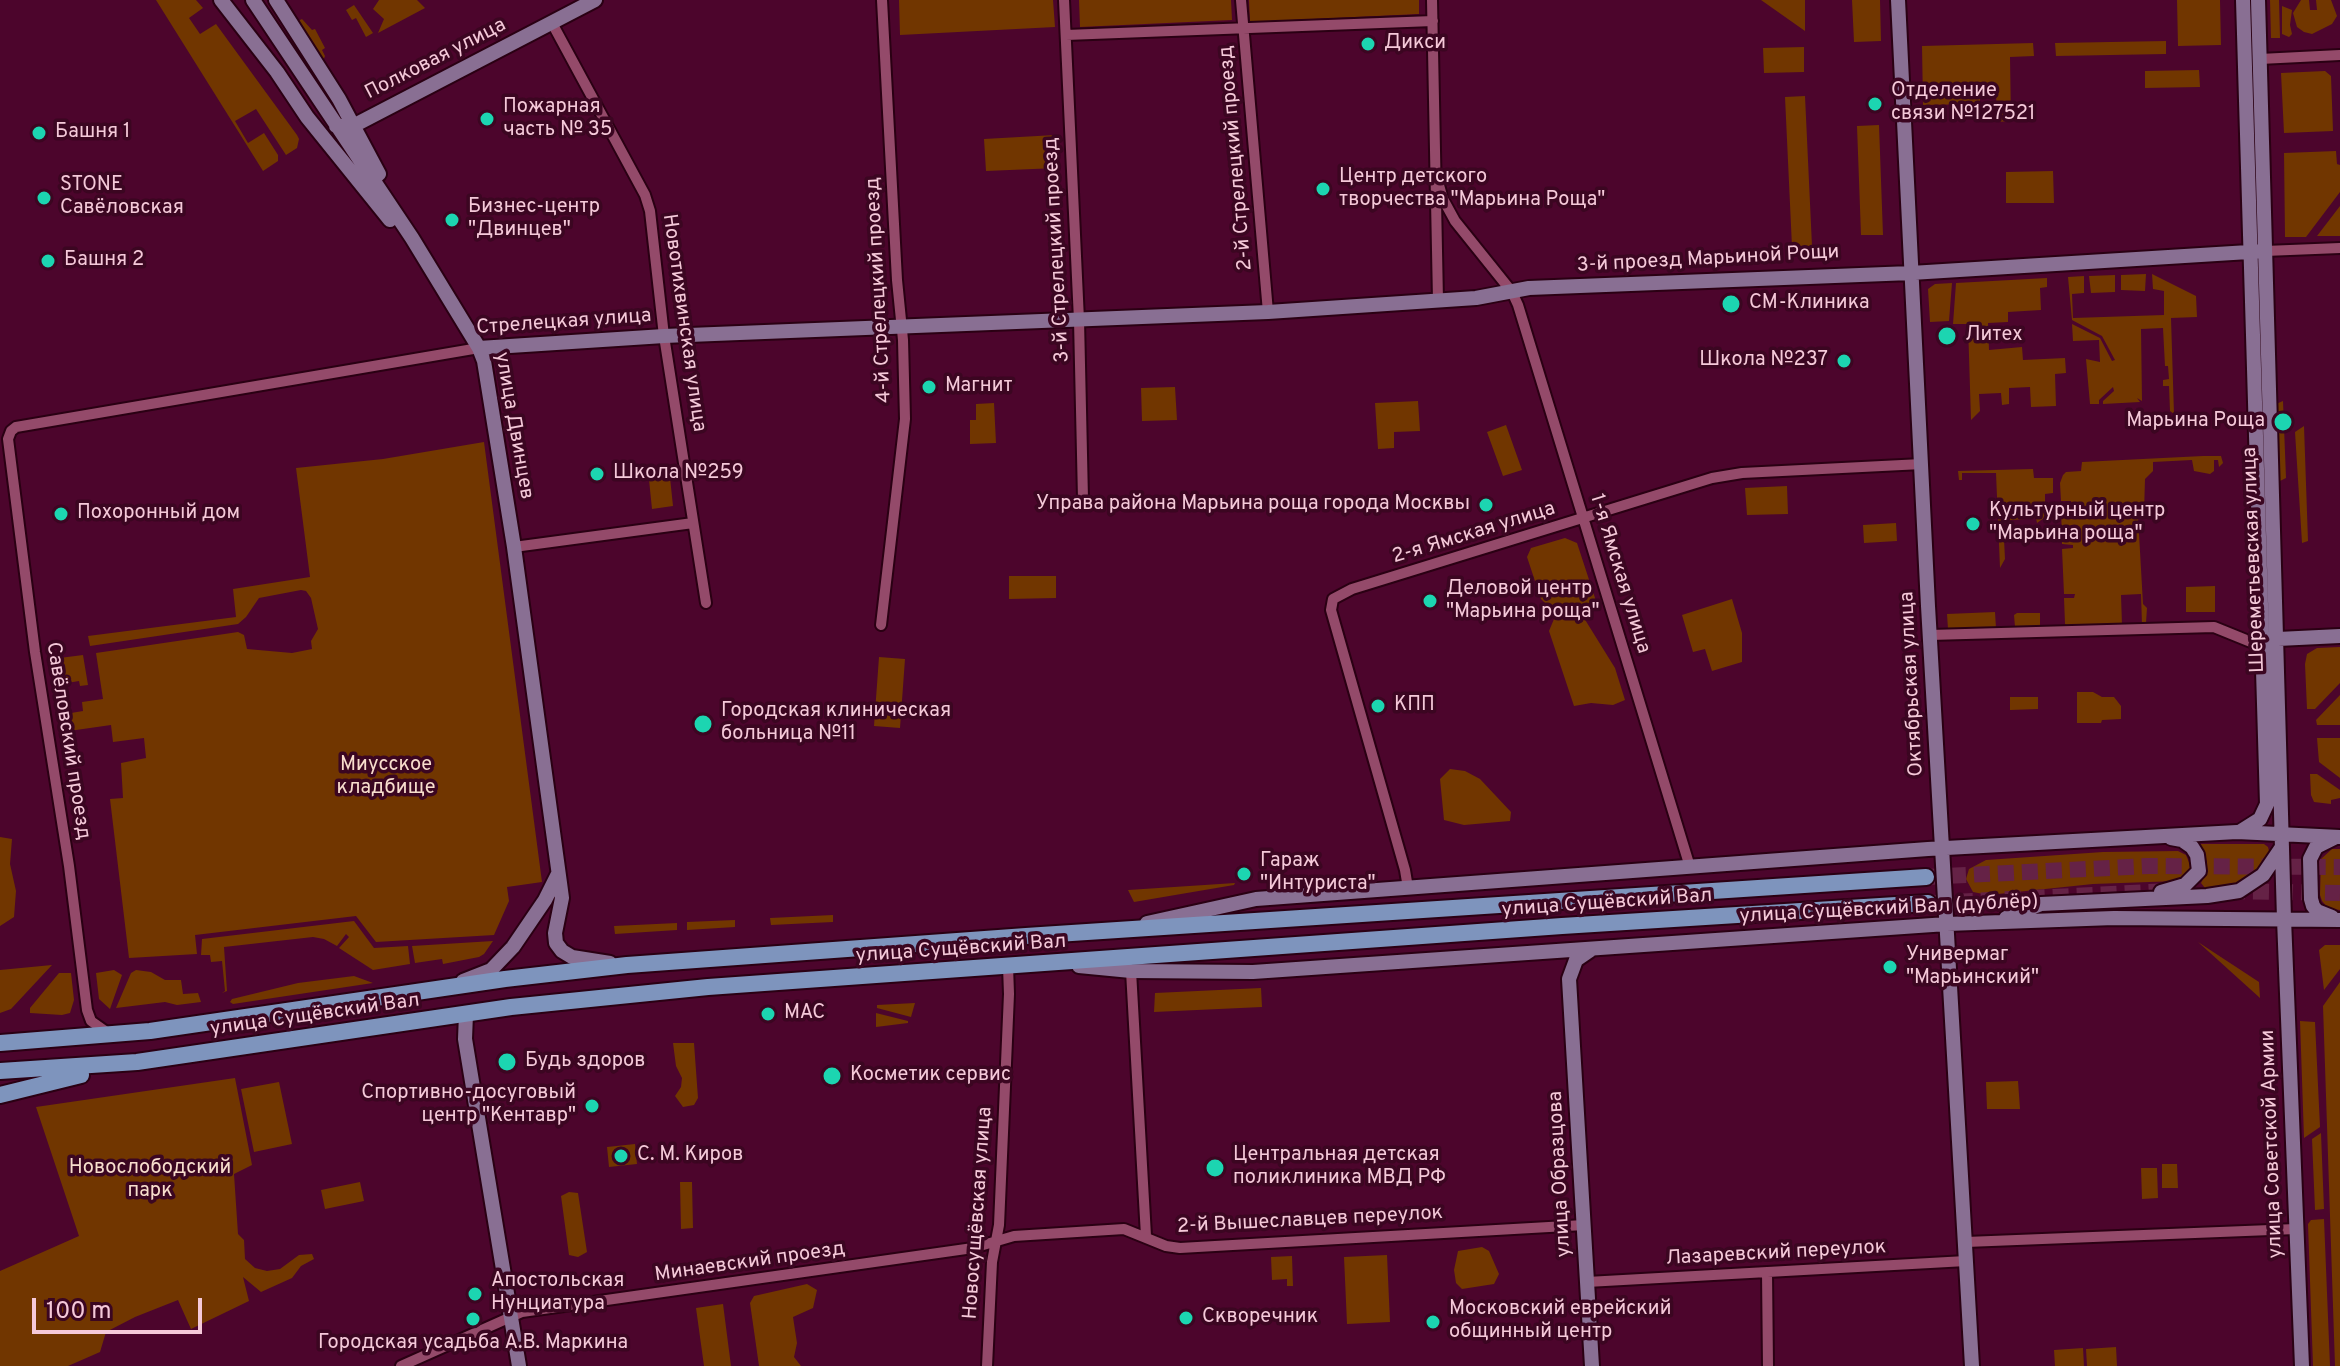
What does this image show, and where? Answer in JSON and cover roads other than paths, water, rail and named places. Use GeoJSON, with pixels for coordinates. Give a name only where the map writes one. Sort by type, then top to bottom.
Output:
{"type":"FeatureCollection","features":[{"type":"Feature","properties":{"kind":"main road","name":"улица Сущёвский Вал"},"geometry":{"type":"LineString","coordinates":[[0,1043],[121,1035],[627,965],[1926,877]]}},
{"type":"Feature","properties":{"kind":"main road","name":"улица Сущёвский Вал"},"geometry":{"type":"LineString","coordinates":[[0,1071],[137,1062],[466,1014],[630,994],[1562,926],[1928,903]]}},
{"type":"Feature","properties":{"kind":"main road"},"geometry":{"type":"LineString","coordinates":[[0,1033],[91,1038]]}},
{"type":"Feature","properties":{"kind":"main road"},"geometry":{"type":"LineString","coordinates":[[0,1095],[137,1062]]}},
{"type":"Feature","properties":{"kind":"street"},"geometry":{"type":"LineString","coordinates":[[221,0],[277,72],[307,117],[387,216],[412,238]]}},
{"type":"Feature","properties":{"kind":"street","name":"улица Двинцев"},"geometry":{"type":"LineString","coordinates":[[253,0],[412,238],[479,348],[486,371],[514,547],[562,898],[556,943],[562,951],[584,960],[627,965]]}},
{"type":"Feature","properties":{"kind":"street"},"geometry":{"type":"LineString","coordinates":[[276,0],[353,126],[403,215],[412,238]]}},
{"type":"Feature","properties":{"kind":"street","name":"Полковая улица"},"geometry":{"type":"LineString","coordinates":[[336,126],[353,126],[595,0]]}},
{"type":"Feature","properties":{"kind":"street","name":"4-й Стрелецкий проезд"},"geometry":{"type":"LineString","coordinates":[[881,625],[905,419],[882,0]]}},
{"type":"Feature","properties":{"kind":"street","name":"3-й Стрелецкий проезд"},"geometry":{"type":"LineString","coordinates":[[1064,0],[1079,320],[1083,499]]}},
{"type":"Feature","properties":{"kind":"street","name":"2-й Стрелецкий проезд"},"geometry":{"type":"LineString","coordinates":[[1241,0],[1268,312]]}},
{"type":"Feature","properties":{"kind":"street"},"geometry":{"type":"LineString","coordinates":[[1432,0],[1438,300]]}},
{"type":"Feature","properties":{"kind":"street","name":"Октябрьская улица"},"geometry":{"type":"LineString","coordinates":[[1898,0],[1972,1366]]}},
{"type":"Feature","properties":{"kind":"street","name":"Шереметьевская улица"},"geometry":{"type":"LineString","coordinates":[[2243,0],[2278,639],[2283,879]]}},
{"type":"Feature","properties":{"kind":"street","name":"Шереметьевская улица"},"geometry":{"type":"LineString","coordinates":[[2237,832],[2260,819],[2267,804],[2257,252],[2258,0]]}},
{"type":"Feature","properties":{"kind":"street"},"geometry":{"type":"LineString","coordinates":[[1066,35],[1433,21]]}},
{"type":"Feature","properties":{"kind":"street","name":"Новотихвинская улица"},"geometry":{"type":"LineString","coordinates":[[552,23],[645,195],[706,603]]}},
{"type":"Feature","properties":{"kind":"street"},"geometry":{"type":"LineString","coordinates":[[2260,59],[2340,55]]}},
{"type":"Feature","properties":{"kind":"street","name":"1-я Ямская улица"},"geometry":{"type":"LineString","coordinates":[[1437,178],[1443,199],[1455,221],[1512,292],[1541,376],[1690,867]]}},
{"type":"Feature","properties":{"kind":"street","name":"3-й проезд Марьиной Рощи"},"geometry":{"type":"LineString","coordinates":[[1079,320],[1268,312],[1476,298],[1529,288],[1911,273],[2340,248]]}},
{"type":"Feature","properties":{"kind":"street","name":"Стрелецкая улица"},"geometry":{"type":"LineString","coordinates":[[11,431],[16,427],[479,348],[664,336],[1079,320]]}},
{"type":"Feature","properties":{"kind":"street","name":"Савёловский проезд"},"geometry":{"type":"LineString","coordinates":[[11,431],[8,439],[35,652],[71,881],[87,1010],[91,1021],[98,1027],[121,1035]]}},
{"type":"Feature","properties":{"kind":"street","name":"2-я Ямская улица"},"geometry":{"type":"LineString","coordinates":[[1408,888],[1331,604],[1342,593],[1718,476],[1922,464]]}},
{"type":"Feature","properties":{"kind":"street"},"geometry":{"type":"LineString","coordinates":[[514,547],[693,523]]}},
{"type":"Feature","properties":{"kind":"street"},"geometry":{"type":"LineString","coordinates":[[1930,635],[2214,627],[2251,642],[2262,642]]}},
{"type":"Feature","properties":{"kind":"street"},"geometry":{"type":"LineString","coordinates":[[2278,639],[2340,636]]}},
{"type":"Feature","properties":{"kind":"street"},"geometry":{"type":"LineString","coordinates":[[1115,930],[1236,902],[1408,888],[2147,836],[2237,832],[2282,840],[2339,837]]}},
{"type":"Feature","properties":{"kind":"street"},"geometry":{"type":"LineString","coordinates":[[2137,899],[2185,885],[2195,878],[2200,864],[2192,847],[2182,840],[2147,836]]}},
{"type":"Feature","properties":{"kind":"street"},"geometry":{"type":"LineString","coordinates":[[2339,837],[2323,842],[2312,853],[2311,899],[2317,911],[2340,919]]}},
{"type":"Feature","properties":{"kind":"street"},"geometry":{"type":"LineString","coordinates":[[1995,922],[2041,904],[2207,896],[2239,891],[2263,875],[2282,840]]}},
{"type":"Feature","properties":{"kind":"street"},"geometry":{"type":"LineString","coordinates":[[446,988],[491,970],[501,961],[545,900],[558,874]]}},
{"type":"Feature","properties":{"kind":"street","name":"улица Советской Армии"},"geometry":{"type":"LineString","coordinates":[[2283,879],[2302,1366]]}},
{"type":"Feature","properties":{"kind":"street","name":"улица Сущёвский Вал (дублёр)"},"geometry":{"type":"LineString","coordinates":[[1059,964],[1131,971],[1253,972],[1947,924],[2114,918],[2340,919]]}},
{"type":"Feature","properties":{"kind":"street"},"geometry":{"type":"LineString","coordinates":[[1569,979],[1576,960],[1593,949]]}},
{"type":"Feature","properties":{"kind":"street"},"geometry":{"type":"LineString","coordinates":[[1539,953],[1558,962],[1569,979]]}},
{"type":"Feature","properties":{"kind":"street","name":"Новосущёвская улица"},"geometry":{"type":"LineString","coordinates":[[987,1366],[995,1243],[999,1225],[1008,966]]}},
{"type":"Feature","properties":{"kind":"street"},"geometry":{"type":"LineString","coordinates":[[1131,971],[1146,1236]]}},
{"type":"Feature","properties":{"kind":"street","name":"улица Образцова"},"geometry":{"type":"LineString","coordinates":[[1569,979],[1592,1366]]}},
{"type":"Feature","properties":{"kind":"street"},"geometry":{"type":"LineString","coordinates":[[466,1014],[465,1039],[519,1366]]}},
{"type":"Feature","properties":{"kind":"street","name":"2-й Вышеславцев переулок"},"geometry":{"type":"LineString","coordinates":[[995,1243],[1014,1236],[1124,1229],[1166,1246],[1180,1248],[1584,1225]]}},
{"type":"Feature","properties":{"kind":"street"},"geometry":{"type":"LineString","coordinates":[[1966,1242],[2296,1229]]}},
{"type":"Feature","properties":{"kind":"street","name":"Минаевский проезд"},"geometry":{"type":"LineString","coordinates":[[401,1366],[511,1317],[532,1311],[689,1291],[995,1243]]}},
{"type":"Feature","properties":{"kind":"street","name":"Лазаревский переулок"},"geometry":{"type":"LineString","coordinates":[[1587,1282],[1966,1261]]}},
{"type":"Feature","properties":{"kind":"street"},"geometry":{"type":"LineString","coordinates":[[1767,1272],[1768,1366]]}},
{"type":"Feature","properties":{"kind":"tunnel"},"geometry":{"type":"LineString","coordinates":[[1926,877],[2148,866],[2340,867]]}},
{"type":"Feature","properties":{"kind":"tunnel"},"geometry":{"type":"LineString","coordinates":[[1933,903],[2170,891]]}},
{"type":"Feature","properties":{"kind":"tunnel"},"geometry":{"type":"LineString","coordinates":[[2229,891],[2340,893]]}},
{"type":"Feature","properties":{"kind":"place","name":"Дикси"},"geometry":{"type":"Point","coordinates":[1368,44]}},
{"type":"Feature","properties":{"kind":"place","name":"Отделение связи №127521"},"geometry":{"type":"Point","coordinates":[1875,104]}},
{"type":"Feature","properties":{"kind":"place","name":"Пожарная часть № 35"},"geometry":{"type":"Point","coordinates":[487,119]}},
{"type":"Feature","properties":{"kind":"place","name":"Башня 1"},"geometry":{"type":"Point","coordinates":[39,133]}},
{"type":"Feature","properties":{"kind":"place","name":"Центр детского творчества \"Марьина Роща\""},"geometry":{"type":"Point","coordinates":[1323,189]}},
{"type":"Feature","properties":{"kind":"place","name":"STONE Савёловская"},"geometry":{"type":"Point","coordinates":[44,198]}},
{"type":"Feature","properties":{"kind":"place","name":"Бизнес-центр \"Двинцев\""},"geometry":{"type":"Point","coordinates":[452,220]}},
{"type":"Feature","properties":{"kind":"place","name":"Башня 2"},"geometry":{"type":"Point","coordinates":[48,261]}},
{"type":"Feature","properties":{"kind":"place","name":"СМ-Клиника"},"geometry":{"type":"Point","coordinates":[1731,304]}},
{"type":"Feature","properties":{"kind":"place","name":"Литех"},"geometry":{"type":"Point","coordinates":[1947,336]}},
{"type":"Feature","properties":{"kind":"place","name":"Школа №237"},"geometry":{"type":"Point","coordinates":[1844,361]}},
{"type":"Feature","properties":{"kind":"place","name":"Магнит"},"geometry":{"type":"Point","coordinates":[929,387]}},
{"type":"Feature","properties":{"kind":"place","name":"Марьина Роща"},"geometry":{"type":"Point","coordinates":[2283,422]}},
{"type":"Feature","properties":{"kind":"place","name":"Школа №259"},"geometry":{"type":"Point","coordinates":[597,474]}},
{"type":"Feature","properties":{"kind":"place","name":"Управа района Марьина роща города Москвы"},"geometry":{"type":"Point","coordinates":[1486,505]}},
{"type":"Feature","properties":{"kind":"place","name":"Похоронный дом"},"geometry":{"type":"Point","coordinates":[61,514]}},
{"type":"Feature","properties":{"kind":"place","name":"Культурный центр \"Марьина роща\""},"geometry":{"type":"Point","coordinates":[1973,524]}},
{"type":"Feature","properties":{"kind":"place","name":"Деловой центр \"Марьина роща\""},"geometry":{"type":"Point","coordinates":[1430,601]}},
{"type":"Feature","properties":{"kind":"place","name":"КПП"},"geometry":{"type":"Point","coordinates":[1378,706]}},
{"type":"Feature","properties":{"kind":"place","name":"Городская клиническая больница №11"},"geometry":{"type":"Point","coordinates":[703,724]}},
{"type":"Feature","properties":{"kind":"place","name":"Гараж \"Интуриста\""},"geometry":{"type":"Point","coordinates":[1244,874]}},
{"type":"Feature","properties":{"kind":"place","name":"Универмаг \"Марьинский\""},"geometry":{"type":"Point","coordinates":[1890,967]}},
{"type":"Feature","properties":{"kind":"place","name":"MAC"},"geometry":{"type":"Point","coordinates":[768,1014]}},
{"type":"Feature","properties":{"kind":"place","name":"Будь здоров"},"geometry":{"type":"Point","coordinates":[507,1062]}},
{"type":"Feature","properties":{"kind":"place","name":"Косметик сервис"},"geometry":{"type":"Point","coordinates":[832,1076]}},
{"type":"Feature","properties":{"kind":"place","name":"Спортивно-досуговый центр \"Кентавр\""},"geometry":{"type":"Point","coordinates":[592,1106]}},
{"type":"Feature","properties":{"kind":"place","name":"С. М. Киров"},"geometry":{"type":"Point","coordinates":[621,1156]}},
{"type":"Feature","properties":{"kind":"place","name":"Центральная детская поликлиника МВД РФ"},"geometry":{"type":"Point","coordinates":[1215,1168]}},
{"type":"Feature","properties":{"kind":"place","name":"Апостольская Нунциатура"},"geometry":{"type":"Point","coordinates":[475,1294]}},
{"type":"Feature","properties":{"kind":"place","name":"Скворечник"},"geometry":{"type":"Point","coordinates":[1186,1318]}},
{"type":"Feature","properties":{"kind":"place","name":"Городская усадьба А.В. Маркина"},"geometry":{"type":"Point","coordinates":[473,1319]}},
{"type":"Feature","properties":{"kind":"place","name":"Московский еврейский общинный центр"},"geometry":{"type":"Point","coordinates":[1433,1322]}},
{"type":"Feature","properties":{"kind":"park label","name":"Миусское кладбище"},"geometry":{"type":"Point","coordinates":[386,778]}},
{"type":"Feature","properties":{"kind":"park label","name":"Новослободский парк"},"geometry":{"type":"Point","coordinates":[150,1180]}}]}
